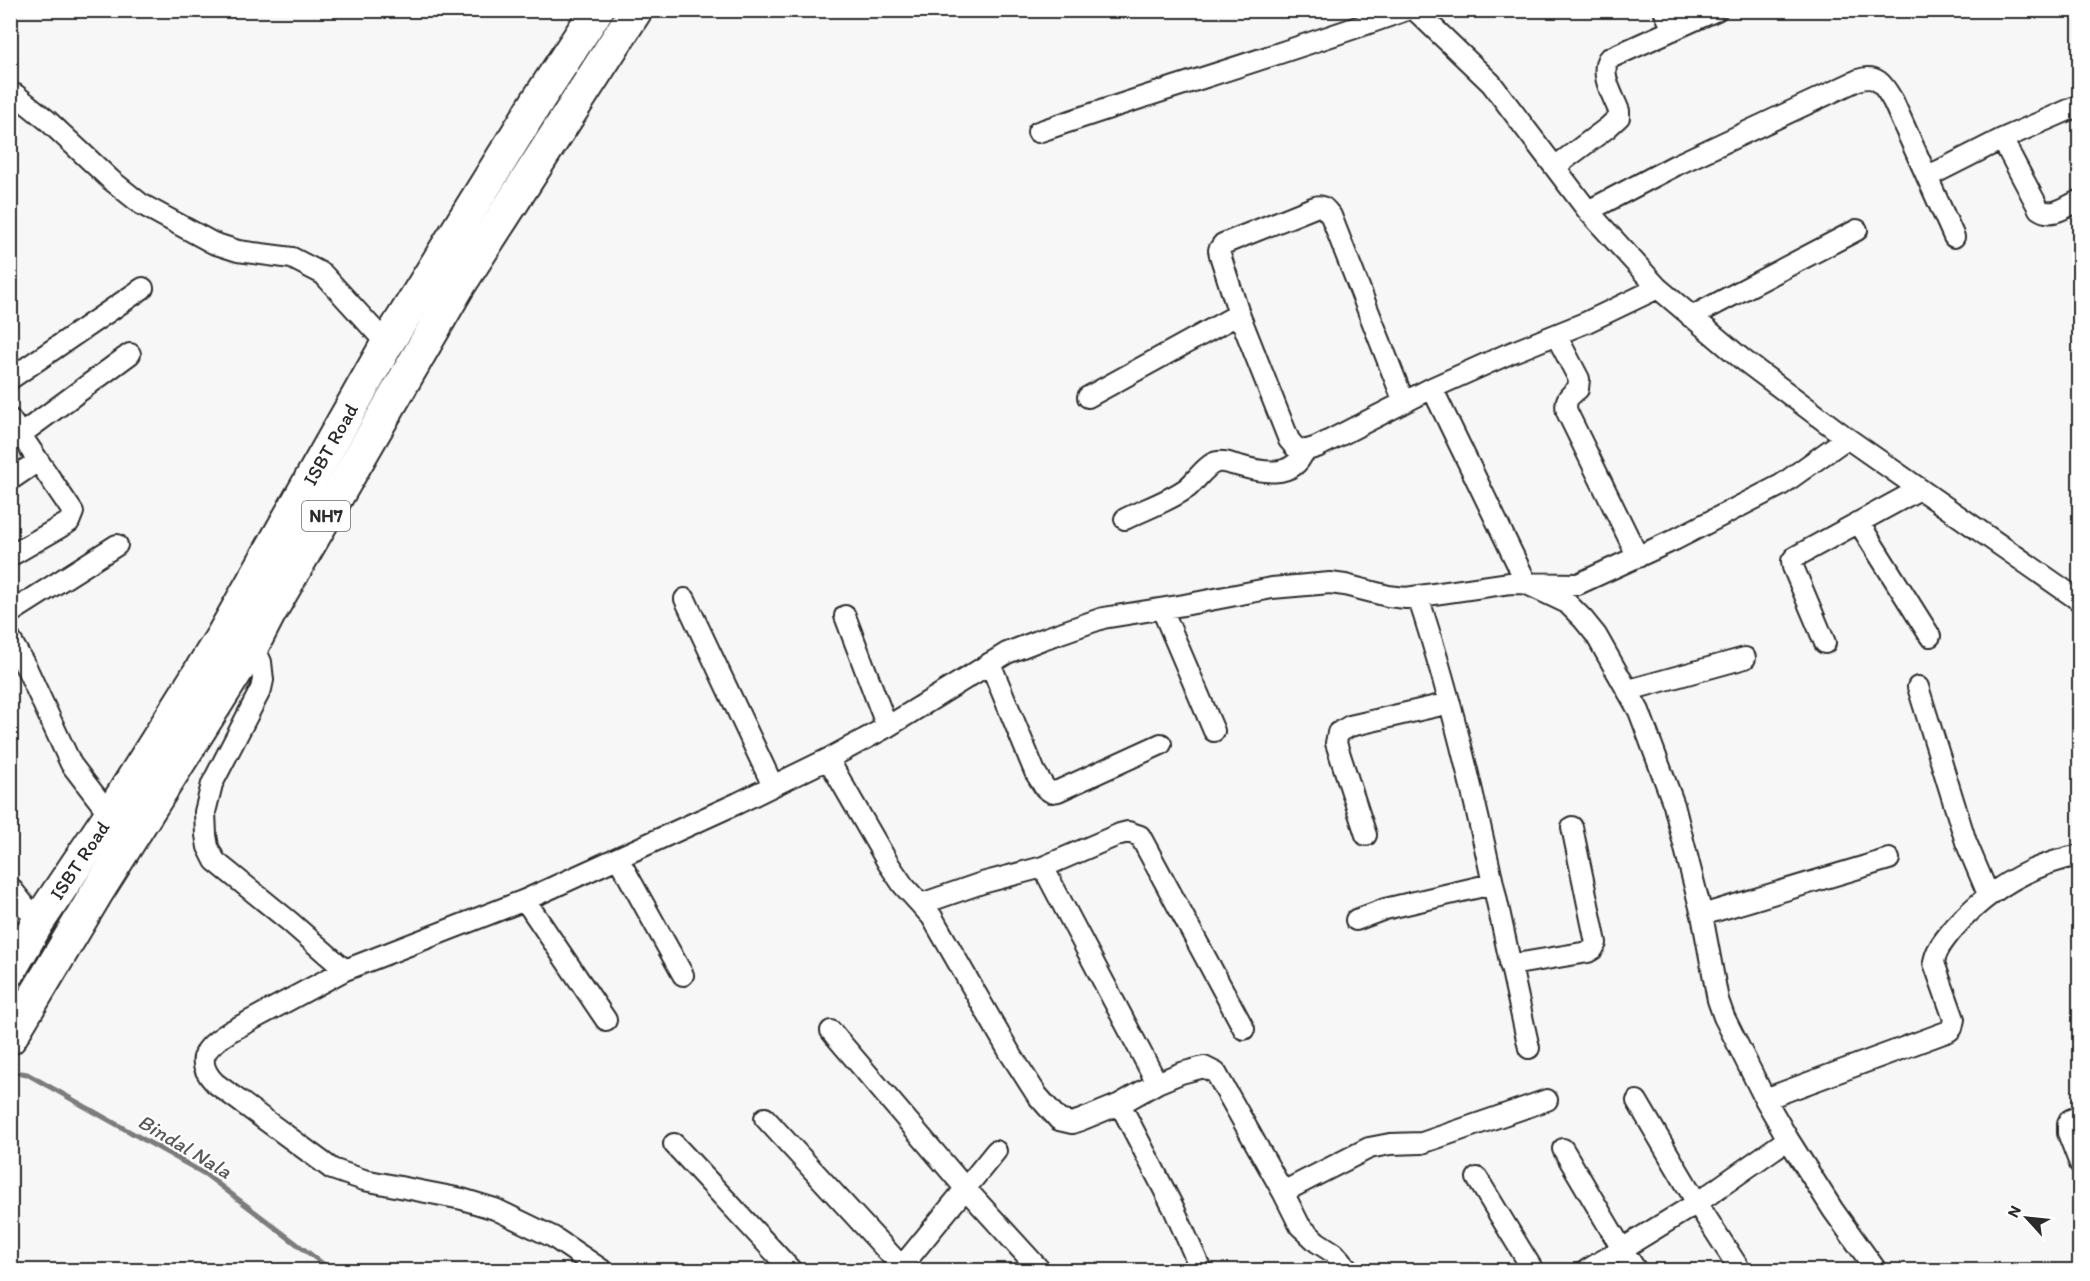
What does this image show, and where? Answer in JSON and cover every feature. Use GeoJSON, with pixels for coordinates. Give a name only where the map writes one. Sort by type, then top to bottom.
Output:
{"type":"FeatureCollection","features":[{"type":"Feature","properties":{"kind":"highway","name":"ISBT Road"},"geometry":{"type":"LineString","coordinates":[[21,943],[110,815],[225,629],[387,344],[538,100],[597,10]]}},
{"type":"Feature","properties":{"kind":"highway","name":"NH7"},"geometry":{"type":"LineString","coordinates":[[14,1031],[96,894],[253,645],[458,287],[636,10]]}},
{"type":"Feature","properties":{"kind":"street"},"geometry":{"type":"LineString","coordinates":[[1038,132],[1151,93],[1338,35],[1406,10]]}},
{"type":"Feature","properties":{"kind":"street"},"geometry":{"type":"LineString","coordinates":[[1415,10],[1491,83],[1588,211],[1658,288],[1742,359],[1847,438],[2079,601]]}},
{"type":"Feature","properties":{"kind":"street"},"geometry":{"type":"LineString","coordinates":[[1664,10],[1673,30]]}},
{"type":"Feature","properties":{"kind":"street"},"geometry":{"type":"LineString","coordinates":[[1556,166],[1619,117],[1619,111],[1605,76],[1604,69],[1608,58],[1717,10]]}},
{"type":"Feature","properties":{"kind":"street"},"geometry":{"type":"LineString","coordinates":[[1588,211],[1676,165],[1865,78],[1882,83],[1893,101],[1954,237]]}},
{"type":"Feature","properties":{"kind":"street"},"geometry":{"type":"LineString","coordinates":[[10,93],[15,94],[47,120],[111,180],[141,204],[213,243],[238,252],[292,258],[323,274],[387,344]]}},
{"type":"Feature","properties":{"kind":"street"},"geometry":{"type":"LineString","coordinates":[[1927,177],[2079,105]]}},
{"type":"Feature","properties":{"kind":"street"},"geometry":{"type":"LineString","coordinates":[[2002,140],[2038,209],[2052,213],[2079,200]]}},
{"type":"Feature","properties":{"kind":"street"},"geometry":{"type":"LineString","coordinates":[[1404,402],[1331,216],[1322,206],[1220,247],[1220,255],[1239,314],[1289,440],[1295,447],[1304,451],[1317,447],[1432,388],[1658,288]]}},
{"type":"Feature","properties":{"kind":"street"},"geometry":{"type":"LineString","coordinates":[[1691,316],[1857,230]]}},
{"type":"Feature","properties":{"kind":"street"},"geometry":{"type":"LineString","coordinates":[[10,379],[143,288]]}},
{"type":"Feature","properties":{"kind":"street"},"geometry":{"type":"LineString","coordinates":[[1088,397],[1239,314]]}},
{"type":"Feature","properties":{"kind":"street"},"geometry":{"type":"LineString","coordinates":[[1556,335],[1579,379],[1578,389],[1567,398],[1565,403],[1567,412],[1638,557]]}},
{"type":"Feature","properties":{"kind":"street"},"geometry":{"type":"LineString","coordinates":[[10,556],[69,522],[73,516],[73,512],[15,427],[130,354]]}},
{"type":"Feature","properties":{"kind":"street"},"geometry":{"type":"LineString","coordinates":[[1432,388],[1527,584],[1567,603],[1577,612],[1596,636],[1629,690],[1674,805],[1702,915],[1716,991],[1724,1017],[1788,1139],[1833,1210],[1876,1270]]}},
{"type":"Feature","properties":{"kind":"street"},"geometry":{"type":"LineString","coordinates":[[602,1270],[553,1237],[495,1209],[462,1199],[354,1177],[332,1169],[229,1094],[207,1075],[203,1065],[203,1056],[215,1041],[345,970],[525,900],[773,786],[887,727],[1007,653],[1034,642],[1103,618],[1272,588],[1330,583],[1388,596],[1418,597],[1502,584],[1569,586],[1578,584],[1638,557],[1781,485],[1847,438]]}},
{"type":"Feature","properties":{"kind":"street"},"geometry":{"type":"LineString","coordinates":[[1125,519],[1183,490],[1215,463],[1222,462],[1263,472],[1275,472],[1286,470],[1297,464],[1304,451]]}},
{"type":"Feature","properties":{"kind":"street"},"geometry":{"type":"LineString","coordinates":[[10,480],[38,461]]}},
{"type":"Feature","properties":{"kind":"street"},"geometry":{"type":"LineString","coordinates":[[1825,643],[1792,561],[1798,554],[1918,490]]}},
{"type":"Feature","properties":{"kind":"street"},"geometry":{"type":"LineString","coordinates":[[1859,523],[1930,636]]}},
{"type":"Feature","properties":{"kind":"street"},"geometry":{"type":"LineString","coordinates":[[10,613],[117,545]]}},
{"type":"Feature","properties":{"kind":"street"},"geometry":{"type":"LineString","coordinates":[[1418,597],[1470,777],[1528,1048]]}},
{"type":"Feature","properties":{"kind":"street"},"geometry":{"type":"LineString","coordinates":[[685,599],[773,786]]}},
{"type":"Feature","properties":{"kind":"street"},"geometry":{"type":"LineString","coordinates":[[1162,609],[1214,730]]}},
{"type":"Feature","properties":{"kind":"street"},"geometry":{"type":"LineString","coordinates":[[845,616],[887,727]]}},
{"type":"Feature","properties":{"kind":"street"},"geometry":{"type":"LineString","coordinates":[[225,629],[253,645],[261,662],[261,689],[212,784],[205,812],[208,847],[215,861],[345,970]]}},
{"type":"Feature","properties":{"kind":"street"},"geometry":{"type":"LineString","coordinates":[[10,639],[27,669],[71,764],[110,815]]}},
{"type":"Feature","properties":{"kind":"street"},"geometry":{"type":"LineString","coordinates":[[1629,690],[1745,658]]}},
{"type":"Feature","properties":{"kind":"street"},"geometry":{"type":"LineString","coordinates":[[990,663],[1035,772],[1050,792],[1058,791],[1161,744]]}},
{"type":"Feature","properties":{"kind":"street"},"geometry":{"type":"LineString","coordinates":[[1918,687],[1966,842],[1988,894]]}},
{"type":"Feature","properties":{"kind":"street"},"geometry":{"type":"LineString","coordinates":[[1366,835],[1336,743],[1338,733],[1350,726],[1450,703]]}},
{"type":"Feature","properties":{"kind":"street"},"geometry":{"type":"LineString","coordinates":[[828,759],[888,863],[941,931],[1010,1053],[1049,1111],[1059,1120],[1072,1123],[1119,1104],[1181,1073],[1204,1068],[1216,1073],[1300,1226],[1317,1242],[1334,1253],[1350,1270]]}},
{"type":"Feature","properties":{"kind":"street"},"geometry":{"type":"LineString","coordinates":[[1510,964],[1588,952],[1596,943],[1597,938],[1572,827]]}},
{"type":"Feature","properties":{"kind":"street"},"geometry":{"type":"LineString","coordinates":[[921,904],[982,883],[1042,867],[1120,834],[1128,832],[1140,836],[1244,1029]]}},
{"type":"Feature","properties":{"kind":"street"},"geometry":{"type":"LineString","coordinates":[[1765,1099],[1949,1031],[1954,1019],[1936,969],[1936,954],[1949,934],[1988,894],[2025,872],[2061,858],[2079,855]]}},
{"type":"Feature","properties":{"kind":"street"},"geometry":{"type":"LineString","coordinates":[[618,858],[683,975]]}},
{"type":"Feature","properties":{"kind":"street"},"geometry":{"type":"LineString","coordinates":[[1702,915],[1888,859]]}},
{"type":"Feature","properties":{"kind":"street"},"geometry":{"type":"LineString","coordinates":[[1042,867],[1157,1083]]}},
{"type":"Feature","properties":{"kind":"street"},"geometry":{"type":"LineString","coordinates":[[1356,920],[1384,909],[1492,884]]}},
{"type":"Feature","properties":{"kind":"street"},"geometry":{"type":"LineString","coordinates":[[10,887],[21,943]]}},
{"type":"Feature","properties":{"kind":"street"},"geometry":{"type":"LineString","coordinates":[[525,900],[606,1020]]}},
{"type":"Feature","properties":{"kind":"street"},"geometry":{"type":"LineString","coordinates":[[831,1031],[965,1188],[1040,1270]]}},
{"type":"Feature","properties":{"kind":"street"},"geometry":{"type":"LineString","coordinates":[[1283,1192],[1369,1148],[1390,1144],[1422,1143],[1547,1100]]}},
{"type":"Feature","properties":{"kind":"street"},"geometry":{"type":"LineString","coordinates":[[1637,1101],[1697,1203],[1740,1270]]}},
{"type":"Feature","properties":{"kind":"street"},"geometry":{"type":"LineString","coordinates":[[1119,1104],[1174,1209],[1199,1270]]}},
{"type":"Feature","properties":{"kind":"street"},"geometry":{"type":"LineString","coordinates":[[2079,1116],[2070,1120],[2068,1124],[2068,1133],[2079,1164]]}},
{"type":"Feature","properties":{"kind":"street"},"geometry":{"type":"LineString","coordinates":[[765,1118],[900,1268],[996,1151]]}},
{"type":"Feature","properties":{"kind":"street"},"geometry":{"type":"LineString","coordinates":[[1587,1270],[1697,1203],[1788,1139]]}},
{"type":"Feature","properties":{"kind":"street"},"geometry":{"type":"LineString","coordinates":[[674,1144],[791,1270]]}},
{"type":"Feature","properties":{"kind":"street"},"geometry":{"type":"LineString","coordinates":[[1563,1149],[1636,1270]]}},
{"type":"Feature","properties":{"kind":"street"},"geometry":{"type":"LineString","coordinates":[[1477,1178],[1533,1270]]}},
{"type":"Feature","properties":{"kind":"waterway","name":"Bindal Nala"},"geometry":{"type":"LineString","coordinates":[[10,1071],[27,1074],[205,1174],[331,1270]]}}]}
